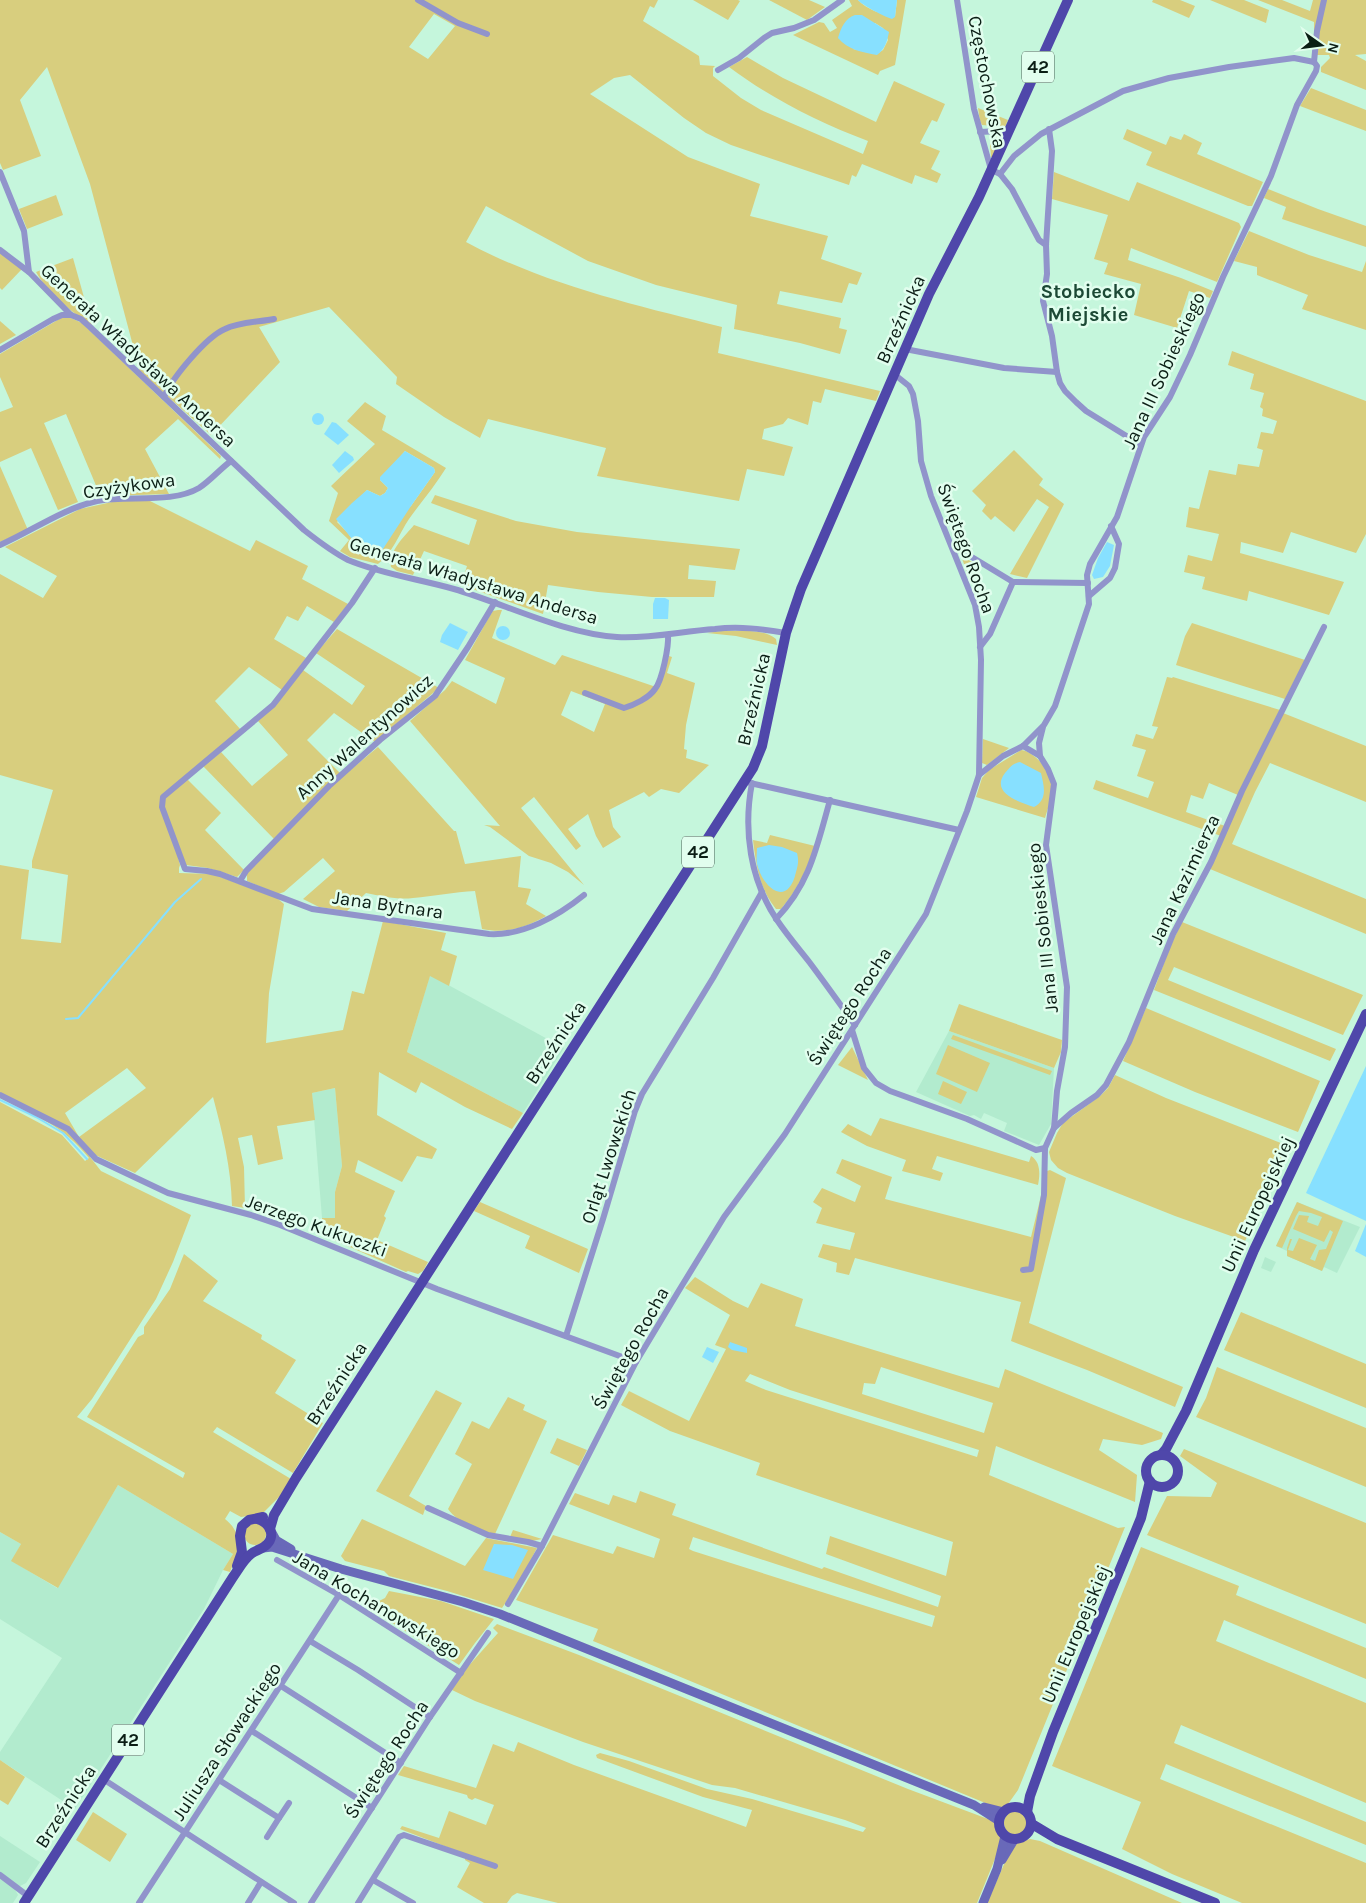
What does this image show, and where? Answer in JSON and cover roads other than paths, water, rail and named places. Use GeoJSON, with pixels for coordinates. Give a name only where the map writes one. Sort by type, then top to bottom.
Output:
{"type":"FeatureCollection","features":[{"type":"Feature","properties":{"kind":"main road","name":"Brzeźnicka"},"geometry":{"type":"LineString","coordinates":[[270,1530],[274,1515],[294,1481],[748,782],[762,746],[786,633],[801,589],[938,276],[996,172],[1008,134],[1068,0]]}},
{"type":"Feature","properties":{"kind":"main road","name":"Unii Europejskiej"},"geometry":{"type":"LineString","coordinates":[[1161,1455],[1186,1411],[1254,1250],[1366,1014]]}},
{"type":"Feature","properties":{"kind":"main road","name":"Unii Europejskiej"},"geometry":{"type":"LineString","coordinates":[[1175,1460],[1175,1448],[1186,1411]]}},
{"type":"Feature","properties":{"kind":"main road"},"geometry":{"type":"LineString","coordinates":[[1161,1455],[1175,1460],[1178,1466],[1178,1476],[1172,1483],[1161,1486],[1150,1481],[1147,1474],[1147,1465],[1153,1457],[1161,1455]]}},
{"type":"Feature","properties":{"kind":"main road","name":"Brzeźnicka"},"geometry":{"type":"LineString","coordinates":[[257,1519],[266,1515],[294,1481]]}},
{"type":"Feature","properties":{"kind":"main road","name":"Unii Europejskiej"},"geometry":{"type":"LineString","coordinates":[[1017,1807],[1024,1798],[1041,1762],[1141,1518],[1150,1481]]}},
{"type":"Feature","properties":{"kind":"main road","name":"Unii Europejskiej"},"geometry":{"type":"LineString","coordinates":[[1141,1518],[1161,1486]]}},
{"type":"Feature","properties":{"kind":"main road"},"geometry":{"type":"LineString","coordinates":[[257,1519],[265,1522],[276,1540],[309,1559]]}},
{"type":"Feature","properties":{"kind":"main road","name":"42"},"geometry":{"type":"LineString","coordinates":[[241,1541],[240,1531],[242,1526],[249,1520],[257,1519]]}},
{"type":"Feature","properties":{"kind":"main road","name":"42"},"geometry":{"type":"LineString","coordinates":[[260,1549],[269,1542],[270,1530]]}},
{"type":"Feature","properties":{"kind":"main road","name":"Brzeźnicka"},"geometry":{"type":"LineString","coordinates":[[233,1577],[242,1552],[241,1541]]}},
{"type":"Feature","properties":{"kind":"main road"},"geometry":{"type":"LineString","coordinates":[[241,1541],[247,1548],[272,1548],[500,1614],[1001,1816]]}},
{"type":"Feature","properties":{"kind":"main road","name":"Brzeźnicka"},"geometry":{"type":"LineString","coordinates":[[26,1900],[233,1577],[248,1556],[260,1549]]}},
{"type":"Feature","properties":{"kind":"main road","name":"Unii Europejskiej"},"geometry":{"type":"LineString","coordinates":[[1027,1812],[1041,1762]]}},
{"type":"Feature","properties":{"kind":"main road"},"geometry":{"type":"LineString","coordinates":[[1017,1807],[1027,1812],[1031,1818],[1030,1829],[1022,1838],[1010,1838],[1001,1831],[1001,1816],[1010,1808],[1017,1807]]}},
{"type":"Feature","properties":{"kind":"main road"},"geometry":{"type":"LineString","coordinates":[[1030,1829],[1215,1903]]}},
{"type":"Feature","properties":{"kind":"main road"},"geometry":{"type":"LineString","coordinates":[[983,1903],[1010,1838]]}},
{"type":"Feature","properties":{"kind":"street"},"geometry":{"type":"LineString","coordinates":[[418,0],[458,23],[487,34]]}},
{"type":"Feature","properties":{"kind":"street"},"geometry":{"type":"LineString","coordinates":[[718,70],[739,58],[764,38],[814,20],[842,0]]}},
{"type":"Feature","properties":{"kind":"street","name":"Częstochowska"},"geometry":{"type":"LineString","coordinates":[[957,0],[974,109],[980,132],[996,172],[1012,189],[1039,240],[1046,245]]}},
{"type":"Feature","properties":{"kind":"street","name":"Jana III Sobieskiego"},"geometry":{"type":"LineString","coordinates":[[979,775],[1004,756],[1023,746],[1044,725],[1055,706],[1089,604],[1087,576],[1090,564],[1116,517],[1141,445],[1170,397],[1223,277],[1266,189],[1297,105],[1316,71],[1317,66],[1314,62],[1324,0]]}},
{"type":"Feature","properties":{"kind":"street"},"geometry":{"type":"LineString","coordinates":[[996,172],[1033,140],[1049,129],[1122,91],[1169,78],[1281,60],[1301,59],[1314,62]]}},
{"type":"Feature","properties":{"kind":"street"},"geometry":{"type":"LineString","coordinates":[[1049,129],[1052,150],[1043,301],[1052,336],[1057,372],[1065,391],[1086,411],[1141,445]]}},
{"type":"Feature","properties":{"kind":"street"},"geometry":{"type":"LineString","coordinates":[[980,132],[999,131],[1008,134]]}},
{"type":"Feature","properties":{"kind":"street"},"geometry":{"type":"LineString","coordinates":[[0,172],[24,231],[30,272]]}},
{"type":"Feature","properties":{"kind":"street","name":"Generała Władysława Andersa"},"geometry":{"type":"LineString","coordinates":[[0,250],[30,272],[72,315],[90,327],[317,541],[348,559],[454,589],[550,622],[601,635],[627,637],[668,635],[727,628],[752,628],[786,633]]}},
{"type":"Feature","properties":{"kind":"street"},"geometry":{"type":"LineString","coordinates":[[0,350],[53,319],[72,315]]}},
{"type":"Feature","properties":{"kind":"street"},"geometry":{"type":"LineString","coordinates":[[164,397],[169,384],[179,371],[218,332],[230,327],[274,319]]}},
{"type":"Feature","properties":{"kind":"street"},"geometry":{"type":"LineString","coordinates":[[905,349],[1004,368],[1057,372]]}},
{"type":"Feature","properties":{"kind":"street","name":"Świętego Rocha"},"geometry":{"type":"LineString","coordinates":[[508,1604],[542,1546],[636,1362],[724,1217],[784,1134],[926,914],[979,775],[980,647],[975,605],[931,496],[921,461],[918,421],[913,394],[909,386],[894,374]]}},
{"type":"Feature","properties":{"kind":"street","name":"Czyżykowa"},"geometry":{"type":"LineString","coordinates":[[0,545],[80,506],[98,501],[129,497],[179,495],[198,488],[231,461]]}},
{"type":"Feature","properties":{"kind":"street"},"geometry":{"type":"LineString","coordinates":[[1089,596],[1110,578],[1115,568],[1119,544],[1111,526]]}},
{"type":"Feature","properties":{"kind":"street"},"geometry":{"type":"LineString","coordinates":[[952,545],[1013,582],[1088,583]]}},
{"type":"Feature","properties":{"kind":"street","name":"Jana Bytnara"},"geometry":{"type":"LineString","coordinates":[[375,568],[352,603],[273,705],[163,797],[162,807],[185,869],[214,872],[312,908],[498,934],[515,932],[532,926],[584,895]]}},
{"type":"Feature","properties":{"kind":"street"},"geometry":{"type":"LineString","coordinates":[[980,647],[999,617],[1013,582]]}},
{"type":"Feature","properties":{"kind":"street","name":"Anny Walentynowicz"},"geometry":{"type":"LineString","coordinates":[[240,881],[246,871],[330,785],[368,750],[435,696],[495,602]]}},
{"type":"Feature","properties":{"kind":"street","name":"Jana Kazimierza"},"geometry":{"type":"LineString","coordinates":[[1054,1128],[1071,1113],[1097,1096],[1111,1077],[1129,1042],[1173,934],[1211,862],[1242,791],[1324,628]]}},
{"type":"Feature","properties":{"kind":"street"},"geometry":{"type":"LineString","coordinates":[[584,693],[624,708],[650,694],[657,687],[669,645],[668,635]]}},
{"type":"Feature","properties":{"kind":"street"},"geometry":{"type":"LineString","coordinates":[[1040,756],[1039,743],[1044,725]]}},
{"type":"Feature","properties":{"kind":"street"},"geometry":{"type":"LineString","coordinates":[[1023,746],[1040,756]]}},
{"type":"Feature","properties":{"kind":"street","name":"Jana III Sobieskiego"},"geometry":{"type":"LineString","coordinates":[[1040,756],[1054,784],[1046,845],[1067,988],[1065,1047],[1057,1091],[1054,1128],[1045,1148]]}},
{"type":"Feature","properties":{"kind":"street"},"geometry":{"type":"LineString","coordinates":[[959,830],[748,782],[748,836],[762,892],[776,919],[854,1028],[864,1068],[876,1083],[898,1094],[967,1119],[1036,1150],[1045,1148],[1042,1211],[1031,1269],[1024,1270]]}},
{"type":"Feature","properties":{"kind":"street"},"geometry":{"type":"LineString","coordinates":[[776,919],[791,904],[801,887],[817,848],[830,800]]}},
{"type":"Feature","properties":{"kind":"street","name":"Orląt Lwowskich"},"geometry":{"type":"LineString","coordinates":[[566,1336],[604,1219],[635,1111],[642,1094],[697,1006],[762,892]]}},
{"type":"Feature","properties":{"kind":"street","name":"Jerzego Kukuczki"},"geometry":{"type":"LineString","coordinates":[[0,1095],[42,1114],[68,1129],[96,1159],[168,1192],[280,1225],[422,1282],[636,1362]]}},
{"type":"Feature","properties":{"kind":"street"},"geometry":{"type":"LineString","coordinates":[[428,1508],[488,1535],[542,1546]]}},
{"type":"Feature","properties":{"kind":"street","name":"Jana Kochanowskiego"},"geometry":{"type":"LineString","coordinates":[[277,1560],[339,1595],[461,1673]]}},
{"type":"Feature","properties":{"kind":"street","name":"Juliusza Słowackiego"},"geometry":{"type":"LineString","coordinates":[[139,1903],[339,1595]]}},
{"type":"Feature","properties":{"kind":"street","name":"Świętego Rocha"},"geometry":{"type":"LineString","coordinates":[[312,1903],[430,1717],[488,1633]]}},
{"type":"Feature","properties":{"kind":"street"},"geometry":{"type":"LineString","coordinates":[[310,1641],[430,1717]]}},
{"type":"Feature","properties":{"kind":"street"},"geometry":{"type":"LineString","coordinates":[[281,1686],[401,1763]]}},
{"type":"Feature","properties":{"kind":"street"},"geometry":{"type":"LineString","coordinates":[[252,1731],[372,1808]]}},
{"type":"Feature","properties":{"kind":"street"},"geometry":{"type":"LineString","coordinates":[[103,1779],[294,1903]]}},
{"type":"Feature","properties":{"kind":"street"},"geometry":{"type":"LineString","coordinates":[[219,1780],[279,1818]]}},
{"type":"Feature","properties":{"kind":"street"},"geometry":{"type":"LineString","coordinates":[[267,1837],[290,1802]]}},
{"type":"Feature","properties":{"kind":"street"},"geometry":{"type":"LineString","coordinates":[[358,1903],[399,1837],[404,1835],[495,1866]]}},
{"type":"Feature","properties":{"kind":"street"},"geometry":{"type":"LineString","coordinates":[[0,1875],[26,1900]]}},
{"type":"Feature","properties":{"kind":"street"},"geometry":{"type":"LineString","coordinates":[[373,1880],[412,1903]]}},
{"type":"Feature","properties":{"kind":"street"},"geometry":{"type":"LineString","coordinates":[[248,1903],[261,1882]]}},
{"type":"Feature","properties":{"kind":"water"},"geometry":{"type":"Polygon","coordinates":[[[858,0],[897,0],[895,17],[892,19],[884,16],[858,0]]]}},
{"type":"Feature","properties":{"kind":"water"},"geometry":{"type":"Polygon","coordinates":[[[855,15],[862,15],[889,32],[885,45],[877,55],[851,48],[838,38],[846,21],[855,15]]]}},
{"type":"Feature","properties":{"kind":"water"},"geometry":{"type":"Polygon","coordinates":[[[316,413],[320,413],[324,419],[320,425],[316,425],[312,421],[312,417],[316,413]]]}},
{"type":"Feature","properties":{"kind":"water"},"geometry":{"type":"Polygon","coordinates":[[[332,422],[336,423],[349,435],[338,445],[324,434],[332,422]]]}},
{"type":"Feature","properties":{"kind":"water"},"geometry":{"type":"Polygon","coordinates":[[[345,451],[354,460],[339,473],[332,465],[345,451]]]}},
{"type":"Feature","properties":{"kind":"water"},"geometry":{"type":"Polygon","coordinates":[[[405,451],[434,468],[435,472],[381,552],[376,553],[356,544],[336,519],[367,490],[380,496],[385,493],[388,488],[380,480],[380,477],[405,451]]]}},
{"type":"Feature","properties":{"kind":"water"},"geometry":{"type":"Polygon","coordinates":[[[1107,542],[1114,545],[1110,566],[1103,577],[1094,579],[1092,575],[1098,558],[1107,542]]]}},
{"type":"Feature","properties":{"kind":"water"},"geometry":{"type":"Polygon","coordinates":[[[655,598],[669,600],[668,619],[653,619],[655,598]]]}},
{"type":"Feature","properties":{"kind":"water"},"geometry":{"type":"Polygon","coordinates":[[[450,623],[468,632],[458,650],[440,642],[450,623]]]}},
{"type":"Feature","properties":{"kind":"water"},"geometry":{"type":"Polygon","coordinates":[[[503,626],[508,628],[510,633],[508,638],[503,640],[498,638],[496,633],[498,628],[503,626]]]}},
{"type":"Feature","properties":{"kind":"water"},"geometry":{"type":"Polygon","coordinates":[[[1020,762],[1041,773],[1044,788],[1043,797],[1034,807],[1008,796],[1001,786],[1001,780],[1005,773],[1013,764],[1020,762]]]}},
{"type":"Feature","properties":{"kind":"water"},"geometry":{"type":"Polygon","coordinates":[[[769,845],[782,847],[797,853],[798,865],[792,883],[782,892],[776,891],[764,881],[757,864],[757,848],[769,845]]]}},
{"type":"Feature","properties":{"kind":"water"},"geometry":{"type":"Polygon","coordinates":[[[1366,1066],[1366,1221],[1306,1193],[1366,1066]]]}},
{"type":"Feature","properties":{"kind":"water"},"geometry":{"type":"Polygon","coordinates":[[[1366,1224],[1366,1257],[1355,1251],[1366,1224]]]}},
{"type":"Feature","properties":{"kind":"water"},"geometry":{"type":"Polygon","coordinates":[[[730,1342],[747,1348],[747,1353],[732,1350],[728,1347],[730,1342]]]}},
{"type":"Feature","properties":{"kind":"water"},"geometry":{"type":"Polygon","coordinates":[[[707,1347],[719,1352],[713,1363],[702,1357],[707,1347]]]}},
{"type":"Feature","properties":{"kind":"water"},"geometry":{"type":"Polygon","coordinates":[[[494,1544],[512,1545],[528,1550],[513,1579],[483,1570],[494,1544]]]}},
{"type":"Feature","properties":{"kind":"waterway"},"geometry":{"type":"LineString","coordinates":[[66,1019],[78,1018],[175,902],[201,879]]}},
{"type":"Feature","properties":{"kind":"waterway"},"geometry":{"type":"LineString","coordinates":[[0,1100],[36,1117],[63,1133],[87,1159]]}},
{"type":"Feature","properties":{"kind":"district","name":"Stobiecko Miejskie"},"geometry":{"type":"Point","coordinates":[1088,302]}}]}
